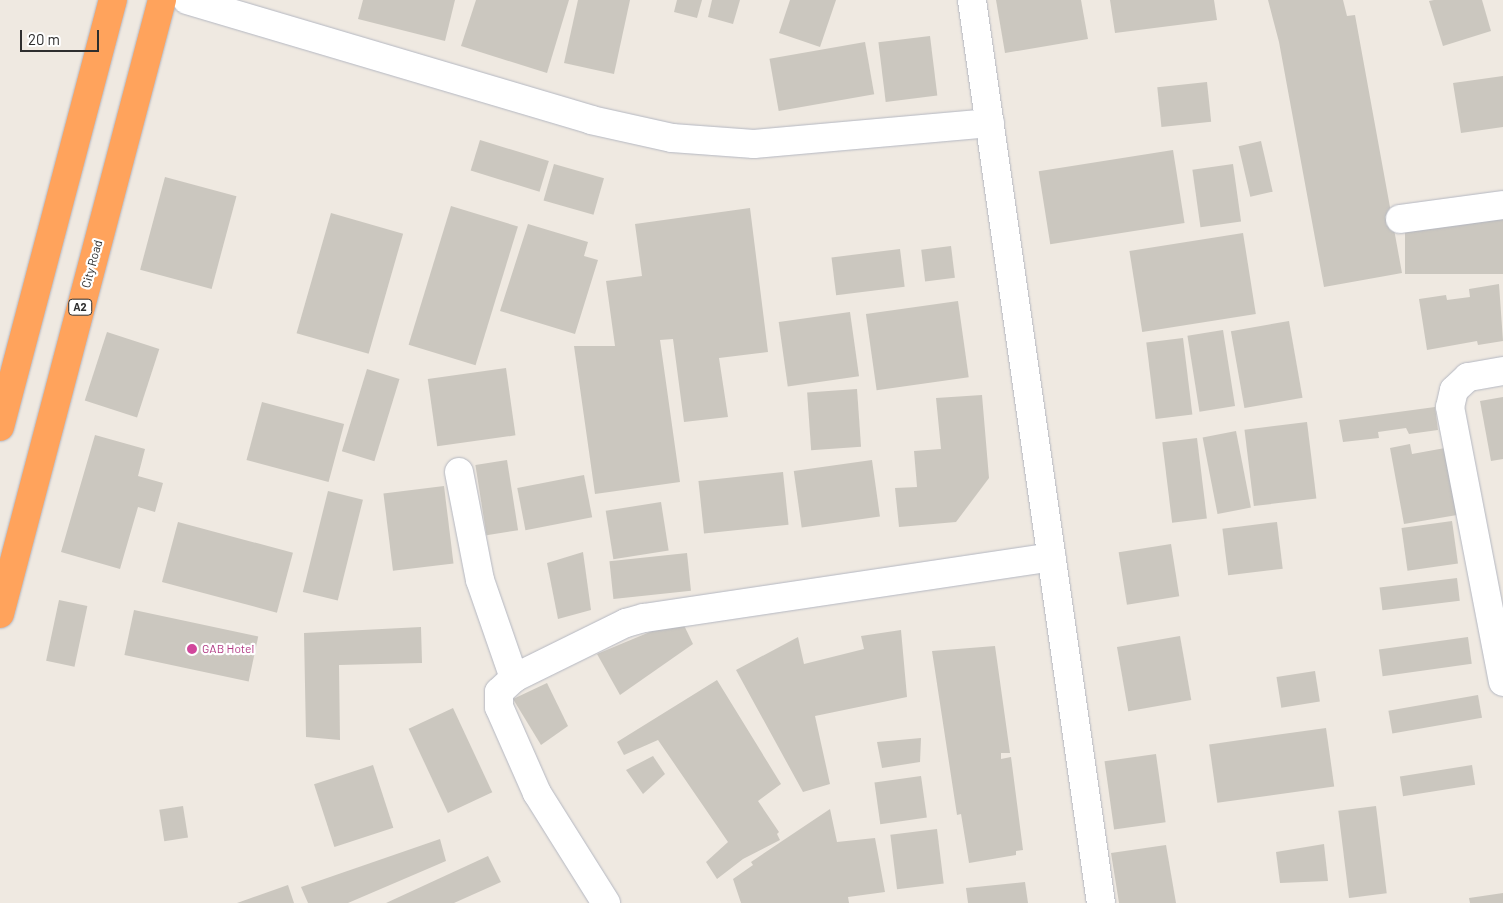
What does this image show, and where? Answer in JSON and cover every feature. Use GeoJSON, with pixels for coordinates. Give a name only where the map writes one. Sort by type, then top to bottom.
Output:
{"type":"FeatureCollection","features":[{"type":"Feature","properties":{"kind":"highway"},"geometry":{"type":"LineString","coordinates":[[0,427],[113,0]]}},
{"type":"Feature","properties":{"kind":"highway","name":"City Road"},"geometry":{"type":"LineString","coordinates":[[0,614],[162,0]]}},
{"type":"Feature","properties":{"kind":"street"},"geometry":{"type":"LineString","coordinates":[[187,0],[591,120],[672,138],[754,144],[990,123]]}},
{"type":"Feature","properties":{"kind":"street"},"geometry":{"type":"LineString","coordinates":[[972,0],[1101,903]]}},
{"type":"Feature","properties":{"kind":"street"},"geometry":{"type":"LineString","coordinates":[[1400,219],[1503,205]]}},
{"type":"Feature","properties":{"kind":"street"},"geometry":{"type":"LineString","coordinates":[[1503,371],[1468,377],[1454,390],[1450,407],[1503,682]]}},
{"type":"Feature","properties":{"kind":"street"},"geometry":{"type":"LineString","coordinates":[[459,472],[480,580],[514,678]]}},
{"type":"Feature","properties":{"kind":"street"},"geometry":{"type":"LineString","coordinates":[[606,903],[537,793],[499,707],[500,692],[514,678],[626,623],[644,618],[1051,557]]}},
{"type":"Feature","properties":{"kind":"building"},"geometry":{"type":"Polygon","coordinates":[[[363,0],[455,0],[445,41],[358,19],[363,0]]]}},
{"type":"Feature","properties":{"kind":"building"},"geometry":{"type":"Polygon","coordinates":[[[476,0],[569,0],[547,73],[461,46],[476,0]]]}},
{"type":"Feature","properties":{"kind":"building"},"geometry":{"type":"Polygon","coordinates":[[[578,0],[630,0],[614,74],[564,63],[578,0]]]}},
{"type":"Feature","properties":{"kind":"building"},"geometry":{"type":"Polygon","coordinates":[[[677,0],[702,0],[697,18],[674,12],[677,0]]]}},
{"type":"Feature","properties":{"kind":"building"},"geometry":{"type":"Polygon","coordinates":[[[712,0],[740,0],[733,24],[708,17],[712,0]]]}},
{"type":"Feature","properties":{"kind":"building"},"geometry":{"type":"Polygon","coordinates":[[[790,0],[836,0],[820,47],[779,33],[790,0]]]}},
{"type":"Feature","properties":{"kind":"building"},"geometry":{"type":"Polygon","coordinates":[[[996,0],[1081,0],[1088,39],[1005,53],[996,0]]]}},
{"type":"Feature","properties":{"kind":"building"},"geometry":{"type":"Polygon","coordinates":[[[1110,0],[1214,0],[1217,20],[1115,33],[1110,0]]]}},
{"type":"Feature","properties":{"kind":"building"},"geometry":{"type":"Polygon","coordinates":[[[1268,0],[1343,0],[1347,16],[1355,15],[1402,273],[1324,287],[1279,42],[1268,0]]]}},
{"type":"Feature","properties":{"kind":"building"},"geometry":{"type":"Polygon","coordinates":[[[1482,0],[1491,31],[1443,46],[1429,1],[1482,0]]]}},
{"type":"Feature","properties":{"kind":"building"},"geometry":{"type":"Polygon","coordinates":[[[930,36],[937,96],[886,102],[878,42],[930,36]]]}},
{"type":"Feature","properties":{"kind":"building"},"geometry":{"type":"Polygon","coordinates":[[[865,42],[874,94],[779,111],[769,59],[865,42]]]}},
{"type":"Feature","properties":{"kind":"building"},"geometry":{"type":"Polygon","coordinates":[[[1503,76],[1503,127],[1461,133],[1453,83],[1503,76]]]}},
{"type":"Feature","properties":{"kind":"building"},"geometry":{"type":"Polygon","coordinates":[[[1207,82],[1211,122],[1161,127],[1157,87],[1207,82]]]}},
{"type":"Feature","properties":{"kind":"building"},"geometry":{"type":"Polygon","coordinates":[[[480,140],[549,161],[539,192],[471,171],[480,140]]]}},
{"type":"Feature","properties":{"kind":"building"},"geometry":{"type":"Polygon","coordinates":[[[1261,141],[1273,192],[1250,197],[1239,146],[1261,141]]]}},
{"type":"Feature","properties":{"kind":"building"},"geometry":{"type":"Polygon","coordinates":[[[1173,150],[1185,223],[1050,244],[1039,171],[1173,150]]]}},
{"type":"Feature","properties":{"kind":"building"},"geometry":{"type":"Polygon","coordinates":[[[554,164],[604,178],[594,215],[544,201],[554,164]]]}},
{"type":"Feature","properties":{"kind":"building"},"geometry":{"type":"Polygon","coordinates":[[[1233,164],[1241,221],[1200,227],[1192,170],[1233,164]]]}},
{"type":"Feature","properties":{"kind":"building"},"geometry":{"type":"Polygon","coordinates":[[[165,177],[236,196],[212,289],[140,270],[165,177]]]}},
{"type":"Feature","properties":{"kind":"building"},"geometry":{"type":"Polygon","coordinates":[[[451,206],[518,226],[476,365],[409,345],[451,206]]]}},
{"type":"Feature","properties":{"kind":"building"},"geometry":{"type":"Polygon","coordinates":[[[750,208],[768,352],[719,358],[728,417],[684,422],[673,339],[660,340],[680,482],[595,494],[574,346],[615,346],[606,281],[642,276],[635,224],[750,208]]]}},
{"type":"Feature","properties":{"kind":"building"},"geometry":{"type":"Polygon","coordinates":[[[1405,211],[1503,211],[1503,274],[1405,274],[1405,211]]]}},
{"type":"Feature","properties":{"kind":"building"},"geometry":{"type":"Polygon","coordinates":[[[331,213],[403,234],[369,354],[297,333],[331,213]]]}},
{"type":"Feature","properties":{"kind":"building"},"geometry":{"type":"Polygon","coordinates":[[[528,224],[588,242],[584,256],[598,260],[575,334],[500,311],[528,224]]]}},
{"type":"Feature","properties":{"kind":"building"},"geometry":{"type":"Polygon","coordinates":[[[1243,233],[1256,314],[1142,332],[1129,251],[1243,233]]]}},
{"type":"Feature","properties":{"kind":"building"},"geometry":{"type":"Polygon","coordinates":[[[951,246],[955,278],[925,281],[921,250],[951,246]]]}},
{"type":"Feature","properties":{"kind":"building"},"geometry":{"type":"Polygon","coordinates":[[[900,249],[905,287],[836,295],[832,257],[900,249]]]}},
{"type":"Feature","properties":{"kind":"building"},"geometry":{"type":"Polygon","coordinates":[[[1499,284],[1503,341],[1478,345],[1477,341],[1427,350],[1419,299],[1446,295],[1447,300],[1470,297],[1469,289],[1499,284]]]}},
{"type":"Feature","properties":{"kind":"building"},"geometry":{"type":"Polygon","coordinates":[[[958,301],[969,377],[877,390],[866,314],[958,301]]]}},
{"type":"Feature","properties":{"kind":"building"},"geometry":{"type":"Polygon","coordinates":[[[850,312],[859,376],[788,386],[779,322],[850,312]]]}},
{"type":"Feature","properties":{"kind":"building"},"geometry":{"type":"Polygon","coordinates":[[[1289,321],[1303,398],[1244,408],[1231,331],[1289,321]]]}},
{"type":"Feature","properties":{"kind":"building"},"geometry":{"type":"Polygon","coordinates":[[[1223,330],[1235,406],[1199,412],[1187,336],[1223,330]]]}},
{"type":"Feature","properties":{"kind":"building"},"geometry":{"type":"Polygon","coordinates":[[[107,332],[159,349],[137,417],[85,400],[107,332]]]}},
{"type":"Feature","properties":{"kind":"building"},"geometry":{"type":"Polygon","coordinates":[[[1183,338],[1192,414],[1156,419],[1146,343],[1183,338]]]}},
{"type":"Feature","properties":{"kind":"building"},"geometry":{"type":"Polygon","coordinates":[[[506,368],[515,435],[437,446],[428,379],[506,368]]]}},
{"type":"Feature","properties":{"kind":"building"},"geometry":{"type":"Polygon","coordinates":[[[367,369],[400,379],[374,461],[342,451],[367,369]]]}},
{"type":"Feature","properties":{"kind":"building"},"geometry":{"type":"Polygon","coordinates":[[[857,389],[861,447],[811,450],[807,392],[857,389]]]}},
{"type":"Feature","properties":{"kind":"building"},"geometry":{"type":"Polygon","coordinates":[[[982,395],[989,478],[956,522],[899,527],[895,488],[917,487],[914,451],[941,449],[936,398],[982,395]]]}},
{"type":"Feature","properties":{"kind":"building"},"geometry":{"type":"Polygon","coordinates":[[[1503,397],[1503,459],[1491,461],[1480,401],[1503,397]]]}},
{"type":"Feature","properties":{"kind":"building"},"geometry":{"type":"Polygon","coordinates":[[[262,402],[344,424],[329,482],[246,460],[262,402]]]}},
{"type":"Feature","properties":{"kind":"building"},"geometry":{"type":"Polygon","coordinates":[[[1435,407],[1438,430],[1409,434],[1406,428],[1378,432],[1379,438],[1343,442],[1339,420],[1435,407]]]}},
{"type":"Feature","properties":{"kind":"building"},"geometry":{"type":"Polygon","coordinates":[[[1307,422],[1316,498],[1254,506],[1244,430],[1307,422]]]}},
{"type":"Feature","properties":{"kind":"building"},"geometry":{"type":"Polygon","coordinates":[[[1236,431],[1251,508],[1218,514],[1203,437],[1236,431]]]}},
{"type":"Feature","properties":{"kind":"building"},"geometry":{"type":"Polygon","coordinates":[[[95,435],[145,449],[138,476],[163,483],[155,512],[138,507],[120,569],[61,552],[95,435]]]}},
{"type":"Feature","properties":{"kind":"building"},"geometry":{"type":"Polygon","coordinates":[[[1197,438],[1207,518],[1172,523],[1162,442],[1197,438]]]}},
{"type":"Feature","properties":{"kind":"building"},"geometry":{"type":"Polygon","coordinates":[[[1410,444],[1412,454],[1445,448],[1457,515],[1404,524],[1390,448],[1410,444]]]}},
{"type":"Feature","properties":{"kind":"building"},"geometry":{"type":"Polygon","coordinates":[[[507,460],[518,530],[487,535],[475,465],[507,460]]]}},
{"type":"Feature","properties":{"kind":"building"},"geometry":{"type":"Polygon","coordinates":[[[872,460],[880,516],[802,527],[794,471],[872,460]]]}},
{"type":"Feature","properties":{"kind":"building"},"geometry":{"type":"Polygon","coordinates":[[[783,472],[789,525],[704,534],[698,481],[783,472]]]}},
{"type":"Feature","properties":{"kind":"building"},"geometry":{"type":"Polygon","coordinates":[[[584,475],[592,517],[525,530],[517,488],[584,475]]]}},
{"type":"Feature","properties":{"kind":"building"},"geometry":{"type":"Polygon","coordinates":[[[444,486],[454,563],[393,571],[383,493],[444,486]]]}},
{"type":"Feature","properties":{"kind":"building"},"geometry":{"type":"Polygon","coordinates":[[[328,491],[363,500],[338,601],[303,592],[328,491]]]}},
{"type":"Feature","properties":{"kind":"building"},"geometry":{"type":"Polygon","coordinates":[[[661,502],[669,550],[613,559],[606,511],[661,502]]]}},
{"type":"Feature","properties":{"kind":"building"},"geometry":{"type":"Polygon","coordinates":[[[1452,521],[1458,564],[1407,571],[1401,528],[1452,521]]]}},
{"type":"Feature","properties":{"kind":"building"},"geometry":{"type":"Polygon","coordinates":[[[178,522],[293,553],[277,613],[162,582],[178,522]]]}},
{"type":"Feature","properties":{"kind":"building"},"geometry":{"type":"Polygon","coordinates":[[[1277,522],[1283,569],[1228,575],[1222,529],[1277,522]]]}},
{"type":"Feature","properties":{"kind":"building"},"geometry":{"type":"Polygon","coordinates":[[[1171,544],[1179,596],[1127,605],[1119,552],[1171,544]]]}},
{"type":"Feature","properties":{"kind":"building"},"geometry":{"type":"Polygon","coordinates":[[[583,552],[591,610],[558,619],[547,563],[583,552]]]}},
{"type":"Feature","properties":{"kind":"building"},"geometry":{"type":"Polygon","coordinates":[[[687,553],[691,591],[613,599],[609,561],[687,553]]]}},
{"type":"Feature","properties":{"kind":"building"},"geometry":{"type":"Polygon","coordinates":[[[1457,578],[1460,601],[1382,610],[1380,588],[1457,578]]]}},
{"type":"Feature","properties":{"kind":"building"},"geometry":{"type":"Polygon","coordinates":[[[59,600],[87,606],[74,667],[46,661],[59,600]]]}},
{"type":"Feature","properties":{"kind":"building"},"geometry":{"type":"Polygon","coordinates":[[[134,610],[258,636],[249,681],[124,655],[134,610]]]}},
{"type":"Feature","properties":{"kind":"building"},"geometry":{"type":"Polygon","coordinates":[[[681,619],[693,644],[620,695],[597,654],[681,619]]]}},
{"type":"Feature","properties":{"kind":"building"},"geometry":{"type":"Polygon","coordinates":[[[421,627],[422,663],[339,665],[340,740],[306,737],[304,633],[421,627]]]}},
{"type":"Feature","properties":{"kind":"building"},"geometry":{"type":"Polygon","coordinates":[[[901,630],[907,697],[815,716],[830,784],[803,792],[736,670],[798,637],[804,664],[864,649],[861,636],[901,630]]]}},
{"type":"Feature","properties":{"kind":"building"},"geometry":{"type":"Polygon","coordinates":[[[1180,636],[1191,700],[1128,711],[1117,647],[1180,636]]]}},
{"type":"Feature","properties":{"kind":"building"},"geometry":{"type":"Polygon","coordinates":[[[1468,637],[1472,664],[1383,676],[1379,650],[1468,637]]]}},
{"type":"Feature","properties":{"kind":"building"},"geometry":{"type":"Polygon","coordinates":[[[995,646],[1010,753],[1001,753],[1001,759],[1011,757],[1023,850],[1016,851],[1016,855],[969,863],[961,814],[957,815],[932,651],[995,646]]]}},
{"type":"Feature","properties":{"kind":"building"},"geometry":{"type":"Polygon","coordinates":[[[1315,671],[1320,702],[1281,708],[1276,677],[1315,671]]]}},
{"type":"Feature","properties":{"kind":"building"},"geometry":{"type":"Polygon","coordinates":[[[717,680],[781,784],[758,801],[779,832],[777,834],[780,840],[743,859],[717,879],[706,862],[728,842],[658,740],[624,755],[617,742],[717,680]]]}},
{"type":"Feature","properties":{"kind":"building"},"geometry":{"type":"Polygon","coordinates":[[[547,683],[568,726],[541,745],[513,699],[547,683]]]}},
{"type":"Feature","properties":{"kind":"building"},"geometry":{"type":"Polygon","coordinates":[[[1478,695],[1482,718],[1392,733],[1388,711],[1478,695]]]}},
{"type":"Feature","properties":{"kind":"building"},"geometry":{"type":"Polygon","coordinates":[[[453,708],[492,792],[448,813],[409,729],[453,708]]]}},
{"type":"Feature","properties":{"kind":"building"},"geometry":{"type":"Polygon","coordinates":[[[1326,728],[1334,786],[1217,803],[1209,744],[1326,728]]]}},
{"type":"Feature","properties":{"kind":"building"},"geometry":{"type":"Polygon","coordinates":[[[921,738],[920,762],[882,768],[877,742],[921,738]]]}},
{"type":"Feature","properties":{"kind":"building"},"geometry":{"type":"Polygon","coordinates":[[[1156,754],[1166,822],[1114,830],[1105,761],[1156,754]]]}},
{"type":"Feature","properties":{"kind":"building"},"geometry":{"type":"Polygon","coordinates":[[[653,756],[665,774],[643,794],[626,770],[653,756]]]}},
{"type":"Feature","properties":{"kind":"building"},"geometry":{"type":"Polygon","coordinates":[[[373,765],[393,828],[334,847],[314,784],[373,765]]]}},
{"type":"Feature","properties":{"kind":"building"},"geometry":{"type":"Polygon","coordinates":[[[1472,765],[1475,785],[1403,796],[1400,776],[1472,765]]]}},
{"type":"Feature","properties":{"kind":"building"},"geometry":{"type":"Polygon","coordinates":[[[921,776],[927,818],[880,824],[874,783],[921,776]]]}},
{"type":"Feature","properties":{"kind":"building"},"geometry":{"type":"Polygon","coordinates":[[[183,806],[188,838],[164,841],[159,810],[183,806]]]}},
{"type":"Feature","properties":{"kind":"building"},"geometry":{"type":"Polygon","coordinates":[[[1376,806],[1387,893],[1349,898],[1338,811],[1376,806]]]}},
{"type":"Feature","properties":{"kind":"building"},"geometry":{"type":"Polygon","coordinates":[[[830,809],[837,842],[875,838],[885,892],[848,897],[849,903],[741,903],[733,879],[753,865],[751,862],[830,809]]]}},
{"type":"Feature","properties":{"kind":"building"},"geometry":{"type":"Polygon","coordinates":[[[937,829],[944,884],[897,889],[890,835],[937,829]]]}},
{"type":"Feature","properties":{"kind":"building"},"geometry":{"type":"Polygon","coordinates":[[[440,839],[446,861],[348,903],[308,903],[301,887],[440,839]]]}},
{"type":"Feature","properties":{"kind":"building"},"geometry":{"type":"Polygon","coordinates":[[[1324,844],[1328,881],[1280,883],[1276,852],[1324,844]]]}},
{"type":"Feature","properties":{"kind":"building"},"geometry":{"type":"Polygon","coordinates":[[[1166,845],[1176,903],[1119,903],[1111,853],[1166,845]]]}},
{"type":"Feature","properties":{"kind":"building"},"geometry":{"type":"Polygon","coordinates":[[[488,856],[501,882],[454,903],[386,903],[488,856]]]}},
{"type":"Feature","properties":{"kind":"building"},"geometry":{"type":"Polygon","coordinates":[[[1025,882],[1028,903],[968,903],[966,888],[1025,882]]]}},
{"type":"Feature","properties":{"kind":"building"},"geometry":{"type":"Polygon","coordinates":[[[288,885],[294,903],[237,903],[288,885]]]}},
{"type":"Feature","properties":{"kind":"building"},"geometry":{"type":"Polygon","coordinates":[[[1503,893],[1503,903],[1470,903],[1469,898],[1503,893]]]}},
{"type":"Feature","properties":{"kind":"place","name":"GAB Hotel"},"geometry":{"type":"Point","coordinates":[192,649]}}]}
